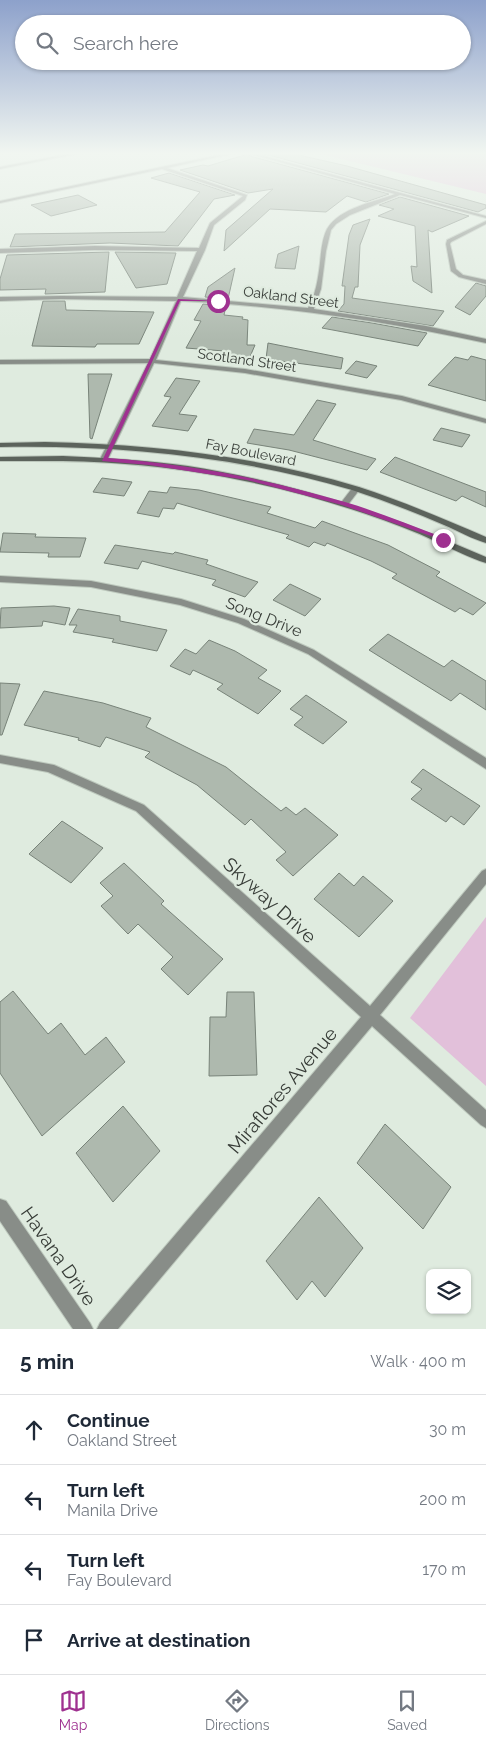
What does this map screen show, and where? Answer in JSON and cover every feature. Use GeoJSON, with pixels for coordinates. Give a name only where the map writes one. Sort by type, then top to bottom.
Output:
{"type":"FeatureCollection","features":[{"type":"Feature","properties":{"kind":"main road","name":"Fay Boulevard"},"geometry":{"type":"LineString","coordinates":[[0,445],[113,445],[220,458],[287,470],[356,489],[426,514],[486,540]]}},
{"type":"Feature","properties":{"kind":"main road","name":"Fay Boulevard"},"geometry":{"type":"LineString","coordinates":[[0,459],[104,459],[149,463],[247,478],[344,504],[394,520],[486,560]]}},
{"type":"Feature","properties":{"kind":"street"},"geometry":{"type":"LineString","coordinates":[[104,459],[113,445],[152,361],[212,224],[222,216]]}},
{"type":"Feature","properties":{"kind":"street"},"geometry":{"type":"LineString","coordinates":[[310,310],[319,293],[327,236],[334,223],[348,216]]}},
{"type":"Feature","properties":{"kind":"street"},"geometry":{"type":"LineString","coordinates":[[486,222],[454,238],[448,244],[453,270],[461,276],[486,282]]}},
{"type":"Feature","properties":{"kind":"street"},"geometry":{"type":"LineString","coordinates":[[0,251],[95,248],[202,250]]}},
{"type":"Feature","properties":{"kind":"street","name":"Oakland Street"},"geometry":{"type":"LineString","coordinates":[[0,299],[79,297],[218,301],[310,310],[451,333],[486,341]]}},
{"type":"Feature","properties":{"kind":"street","name":"Scotland Street"},"geometry":{"type":"LineString","coordinates":[[0,362],[152,361],[245,370],[402,398],[486,421]]}},
{"type":"Feature","properties":{"kind":"street"},"geometry":{"type":"LineString","coordinates":[[344,504],[356,489]]}},
{"type":"Feature","properties":{"kind":"street","name":"Song Drive"},"geometry":{"type":"LineString","coordinates":[[0,579],[91,584],[181,602],[241,621],[311,652],[486,764]]}},
{"type":"Feature","properties":{"kind":"street","name":"Skyway Drive"},"geometry":{"type":"LineString","coordinates":[[0,759],[50,768],[140,808],[486,1120]]}},
{"type":"Feature","properties":{"kind":"street","name":"Miraflores Avenue"},"geometry":{"type":"LineString","coordinates":[[106,1329],[370,1017],[486,875]]}},
{"type":"Feature","properties":{"kind":"street","name":"Havana Drive"},"geometry":{"type":"LineString","coordinates":[[0,1207],[84,1329]]}},
{"type":"Feature","properties":{"kind":"shaded area"},"geometry":{"type":"Polygon","coordinates":[[[486,917],[486,1086],[410,1018],[486,917]]]}},
{"type":"Feature","properties":{"kind":"building"},"geometry":{"type":"Polygon","coordinates":[[[179,216],[201,216],[178,246],[110,243],[10,247],[15,234],[165,232],[179,216]]]}},
{"type":"Feature","properties":{"kind":"building"},"geometry":{"type":"Polygon","coordinates":[[[242,216],[262,216],[224,251],[226,230],[242,216]]]}},
{"type":"Feature","properties":{"kind":"building"},"geometry":{"type":"Polygon","coordinates":[[[378,216],[469,216],[432,232],[428,230],[432,293],[413,281],[411,266],[417,267],[415,226],[378,216]]]}},
{"type":"Feature","properties":{"kind":"building"},"geometry":{"type":"Polygon","coordinates":[[[370,219],[360,245],[358,287],[355,287],[352,298],[444,311],[433,326],[338,311],[344,304],[345,286],[342,286],[349,235],[353,225],[370,219]]]}},
{"type":"Feature","properties":{"kind":"building"},"geometry":{"type":"Polygon","coordinates":[[[299,246],[295,269],[275,268],[278,254],[299,246]]]}},
{"type":"Feature","properties":{"kind":"building"},"geometry":{"type":"Polygon","coordinates":[[[109,252],[105,292],[45,294],[46,289],[0,290],[0,279],[7,255],[109,252]]]}},
{"type":"Feature","properties":{"kind":"building"},"geometry":{"type":"Polygon","coordinates":[[[115,252],[176,253],[167,284],[136,288],[115,252]]]}},
{"type":"Feature","properties":{"kind":"building"},"geometry":{"type":"Polygon","coordinates":[[[235,268],[228,299],[205,297],[208,287],[235,268]]]}},
{"type":"Feature","properties":{"kind":"building"},"geometry":{"type":"Polygon","coordinates":[[[476,283],[486,286],[486,296],[470,315],[455,307],[476,283]]]}},
{"type":"Feature","properties":{"kind":"building"},"geometry":{"type":"Polygon","coordinates":[[[43,301],[65,301],[66,310],[154,312],[139,344],[97,344],[95,347],[32,346],[43,301]]]}},
{"type":"Feature","properties":{"kind":"building"},"geometry":{"type":"Polygon","coordinates":[[[203,304],[226,306],[224,315],[243,317],[242,319],[248,320],[247,345],[255,345],[249,359],[222,356],[224,351],[186,348],[201,321],[194,320],[203,304]]]}},
{"type":"Feature","properties":{"kind":"building"},"geometry":{"type":"Polygon","coordinates":[[[332,317],[427,333],[418,346],[322,328],[332,317]]]}},
{"type":"Feature","properties":{"kind":"building"},"geometry":{"type":"Polygon","coordinates":[[[268,343],[343,358],[341,369],[266,359],[268,343]]]}},
{"type":"Feature","properties":{"kind":"building"},"geometry":{"type":"Polygon","coordinates":[[[471,356],[486,360],[486,401],[428,385],[455,357],[468,360],[471,356]]]}},
{"type":"Feature","properties":{"kind":"building"},"geometry":{"type":"Polygon","coordinates":[[[356,361],[377,366],[367,378],[345,373],[356,361]]]}},
{"type":"Feature","properties":{"kind":"building"},"geometry":{"type":"Polygon","coordinates":[[[88,374],[112,374],[92,439],[90,438],[88,374]]]}},
{"type":"Feature","properties":{"kind":"building"},"geometry":{"type":"Polygon","coordinates":[[[176,378],[200,381],[179,414],[197,416],[188,431],[152,426],[171,397],[164,396],[176,378]]]}},
{"type":"Feature","properties":{"kind":"building"},"geometry":{"type":"Polygon","coordinates":[[[317,400],[336,404],[313,440],[376,459],[367,470],[289,450],[247,443],[254,429],[294,435],[317,400]]]}},
{"type":"Feature","properties":{"kind":"building"},"geometry":{"type":"Polygon","coordinates":[[[441,428],[470,435],[462,447],[433,440],[441,428]]]}},
{"type":"Feature","properties":{"kind":"building"},"geometry":{"type":"Polygon","coordinates":[[[395,457],[486,492],[486,507],[462,496],[456,501],[380,472],[395,457]]]}},
{"type":"Feature","properties":{"kind":"building"},"geometry":{"type":"Polygon","coordinates":[[[102,478],[132,482],[124,496],[93,492],[102,478]]]}},
{"type":"Feature","properties":{"kind":"building"},"geometry":{"type":"Polygon","coordinates":[[[170,487],[199,490],[271,507],[267,513],[315,528],[322,521],[388,545],[440,572],[436,576],[486,603],[473,615],[460,608],[455,612],[392,578],[397,574],[327,543],[325,546],[314,542],[309,547],[286,538],[289,535],[177,503],[174,509],[163,508],[159,517],[137,513],[149,491],[167,493],[170,487]]]}},
{"type":"Feature","properties":{"kind":"building"},"geometry":{"type":"Polygon","coordinates":[[[3,533],[36,534],[35,537],[86,538],[80,557],[48,557],[49,553],[0,552],[3,533]]]}},
{"type":"Feature","properties":{"kind":"building"},"geometry":{"type":"Polygon","coordinates":[[[115,545],[173,554],[175,552],[208,560],[206,564],[258,582],[245,597],[212,585],[216,580],[142,561],[138,569],[104,563],[115,545]]]}},
{"type":"Feature","properties":{"kind":"building"},"geometry":{"type":"Polygon","coordinates":[[[290,584],[321,599],[305,616],[273,600],[290,584]]]}},
{"type":"Feature","properties":{"kind":"building"},"geometry":{"type":"Polygon","coordinates":[[[54,606],[70,608],[65,625],[43,621],[42,626],[0,628],[1,608],[54,606]]]}},
{"type":"Feature","properties":{"kind":"building"},"geometry":{"type":"Polygon","coordinates":[[[78,609],[120,616],[120,621],[167,630],[157,651],[112,642],[114,639],[73,632],[77,625],[69,625],[78,609]]]}},
{"type":"Feature","properties":{"kind":"building"},"geometry":{"type":"Polygon","coordinates":[[[388,634],[444,667],[452,660],[486,681],[486,710],[460,693],[451,701],[369,650],[388,634]]]}},
{"type":"Feature","properties":{"kind":"building"},"geometry":{"type":"Polygon","coordinates":[[[209,640],[235,651],[267,670],[258,678],[281,691],[258,714],[217,689],[223,684],[193,670],[190,675],[170,666],[185,649],[196,654],[209,640]]]}},
{"type":"Feature","properties":{"kind":"building"},"geometry":{"type":"Polygon","coordinates":[[[0,683],[20,684],[2,735],[0,735],[0,683]]]}},
{"type":"Feature","properties":{"kind":"building"},"geometry":{"type":"Polygon","coordinates":[[[44,691],[103,703],[151,718],[146,727],[226,767],[281,811],[286,807],[296,815],[305,808],[338,835],[293,876],[276,860],[286,852],[251,819],[245,825],[197,785],[145,757],[150,752],[106,737],[100,747],[78,740],[79,738],[24,725],[44,691]]]}},
{"type":"Feature","properties":{"kind":"building"},"geometry":{"type":"Polygon","coordinates":[[[306,695],[347,722],[323,744],[294,725],[303,717],[290,709],[306,695]]]}},
{"type":"Feature","properties":{"kind":"building"},"geometry":{"type":"Polygon","coordinates":[[[423,769],[480,806],[464,825],[451,816],[446,822],[411,799],[422,789],[411,782],[423,769]]]}},
{"type":"Feature","properties":{"kind":"building"},"geometry":{"type":"Polygon","coordinates":[[[62,821],[103,848],[71,883],[29,854],[62,821]]]}},
{"type":"Feature","properties":{"kind":"building"},"geometry":{"type":"Polygon","coordinates":[[[124,863],[164,901],[161,904],[223,959],[188,995],[161,969],[173,957],[138,924],[128,934],[101,906],[113,896],[100,883],[124,863]]]}},
{"type":"Feature","properties":{"kind":"building"},"geometry":{"type":"Polygon","coordinates":[[[339,873],[354,886],[363,876],[393,901],[359,937],[314,899],[339,873]]]}},
{"type":"Feature","properties":{"kind":"building"},"geometry":{"type":"Polygon","coordinates":[[[13,991],[48,1034],[61,1023],[85,1055],[106,1037],[125,1062],[42,1136],[0,1073],[0,1002],[13,991]]]}},
{"type":"Feature","properties":{"kind":"building"},"geometry":{"type":"Polygon","coordinates":[[[227,992],[254,992],[257,1075],[209,1076],[210,1017],[226,1017],[227,992]]]}},
{"type":"Feature","properties":{"kind":"building"},"geometry":{"type":"Polygon","coordinates":[[[123,1106],[160,1151],[113,1202],[76,1153],[123,1106]]]}},
{"type":"Feature","properties":{"kind":"building"},"geometry":{"type":"Polygon","coordinates":[[[385,1124],[451,1187],[423,1229],[357,1163],[385,1124]]]}},
{"type":"Feature","properties":{"kind":"building"},"geometry":{"type":"Polygon","coordinates":[[[319,1197],[363,1248],[325,1297],[312,1281],[297,1300],[266,1261],[319,1197]]]}},
{"type":"Feature","properties":{"kind":"route"},"geometry":{"type":"LineString","coordinates":[[218,301],[178,300],[118,435],[104,459],[149,463],[247,478],[344,504],[394,520],[443,540]]}}]}
